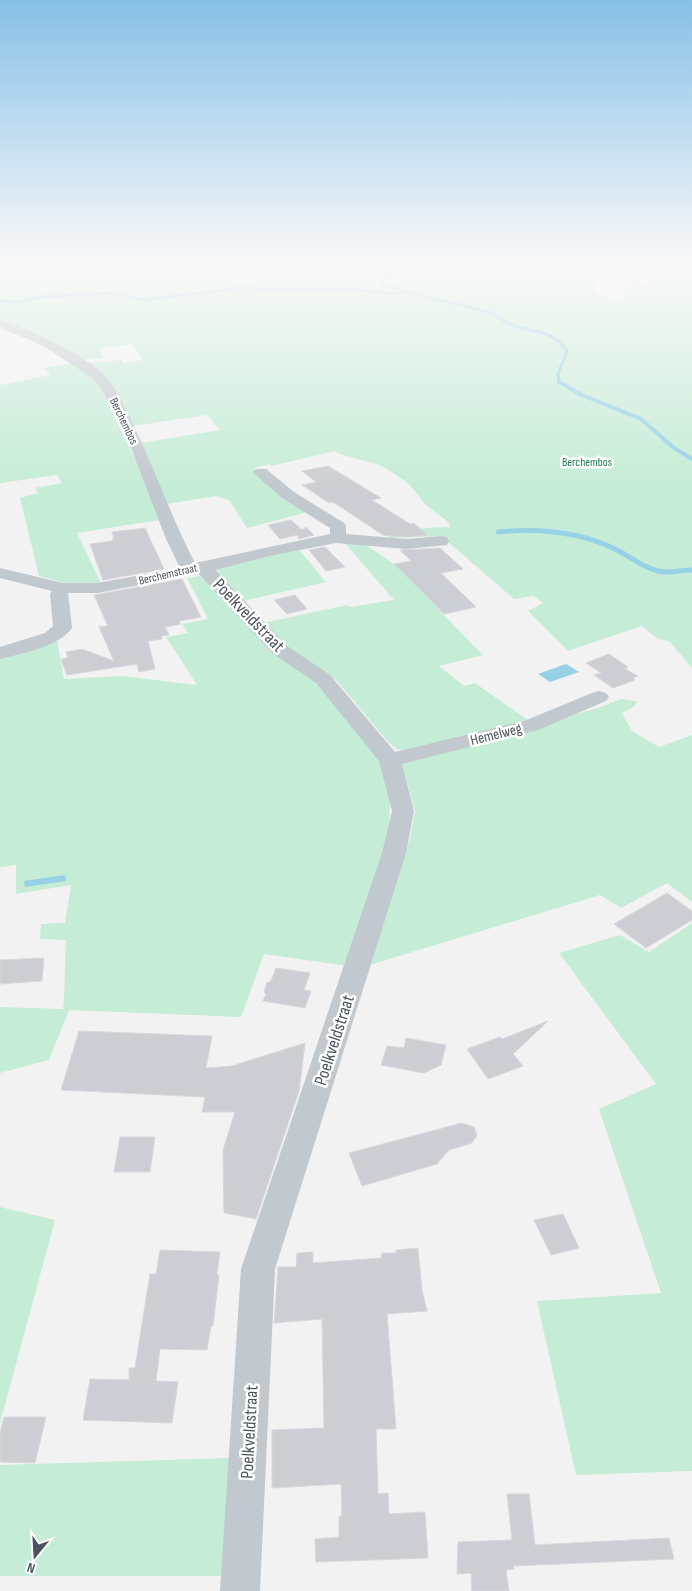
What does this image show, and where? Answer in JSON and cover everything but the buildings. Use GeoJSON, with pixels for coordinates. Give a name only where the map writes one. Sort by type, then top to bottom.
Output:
{"type":"FeatureCollection","features":[{"type":"Feature","properties":{"kind":"street","name":"Berchembos"},"geometry":{"type":"LineString","coordinates":[[37,338],[57,348],[97,375],[107,387],[136,443],[174,539],[195,569]]}},
{"type":"Feature","properties":{"kind":"street"},"geometry":{"type":"LineString","coordinates":[[261,472],[288,495],[338,526],[339,532],[336,538]]}},
{"type":"Feature","properties":{"kind":"street","name":"Berchemstraat"},"geometry":{"type":"LineString","coordinates":[[0,573],[63,588],[96,588],[165,577],[268,551],[336,538],[406,544],[441,541]]}},
{"type":"Feature","properties":{"kind":"street","name":"Poelkveldstraat"},"geometry":{"type":"LineString","coordinates":[[195,569],[206,571],[279,649],[323,679],[390,760],[403,811],[394,853],[258,1270],[240,1591]]}},
{"type":"Feature","properties":{"kind":"street"},"geometry":{"type":"LineString","coordinates":[[0,653],[52,637],[64,628],[59,594],[63,588]]}},
{"type":"Feature","properties":{"kind":"street","name":"Hemelweg"},"geometry":{"type":"LineString","coordinates":[[390,760],[531,726],[599,697]]}},
{"type":"Feature","properties":{"kind":"green space"},"geometry":{"type":"Polygon","coordinates":[[[45,338],[692,338],[692,668],[669,641],[658,639],[642,626],[568,651],[528,611],[543,603],[533,596],[514,599],[441,536],[391,538],[386,535],[425,528],[450,527],[448,522],[426,505],[409,484],[380,465],[339,454],[335,451],[271,466],[269,464],[254,468],[271,484],[311,511],[247,528],[229,500],[216,496],[166,504],[140,443],[220,430],[207,415],[133,426],[125,407],[115,391],[88,363],[121,360],[123,363],[143,360],[133,344],[100,348],[103,358],[85,360],[45,338]]]}},
{"type":"Feature","properties":{"kind":"green space"},"geometry":{"type":"Polygon","coordinates":[[[75,363],[100,385],[139,468],[159,520],[77,533],[101,583],[73,585],[39,576],[20,498],[38,493],[35,488],[62,483],[57,475],[0,483],[0,385],[51,375],[43,368],[75,363]]]}},
{"type":"Feature","properties":{"kind":"green space"},"geometry":{"type":"Polygon","coordinates":[[[344,542],[366,545],[394,564],[483,655],[439,666],[464,686],[475,683],[528,720],[407,750],[398,750],[389,743],[337,681],[285,644],[263,623],[347,605],[351,607],[394,600],[344,542]]]}},
{"type":"Feature","properties":{"kind":"green space"},"geometry":{"type":"Polygon","coordinates":[[[297,547],[326,582],[243,601],[214,573],[216,565],[297,547]]]}},
{"type":"Feature","properties":{"kind":"green space"},"geometry":{"type":"Polygon","coordinates":[[[204,577],[316,682],[377,756],[385,772],[390,798],[389,835],[348,966],[264,954],[241,1017],[69,1010],[49,1060],[0,1073],[0,1007],[63,1009],[66,940],[40,939],[41,924],[65,923],[71,885],[16,894],[16,865],[0,867],[0,656],[57,640],[64,679],[122,676],[197,685],[166,637],[188,633],[182,624],[208,619],[187,578],[204,577]]]}},
{"type":"Feature","properties":{"kind":"green space"},"geometry":{"type":"Polygon","coordinates":[[[621,699],[637,701],[635,706],[622,713],[632,731],[659,747],[692,735],[692,902],[667,883],[621,908],[600,895],[366,966],[390,891],[410,839],[415,811],[401,761],[598,708],[621,699]]]}},
{"type":"Feature","properties":{"kind":"green space"},"geometry":{"type":"Polygon","coordinates":[[[692,923],[692,1471],[576,1475],[537,1301],[661,1293],[599,1109],[656,1084],[559,953],[620,935],[649,952],[692,923]]]}},
{"type":"Feature","properties":{"kind":"green space"},"geometry":{"type":"Polygon","coordinates":[[[0,1207],[55,1220],[0,1423],[0,1207]]]}},
{"type":"Feature","properties":{"kind":"green space"},"geometry":{"type":"Polygon","coordinates":[[[231,1458],[225,1576],[0,1576],[0,1465],[231,1458]]]}},
{"type":"Feature","properties":{"kind":"water"},"geometry":{"type":"Polygon","coordinates":[[[566,664],[579,672],[550,682],[538,674],[566,664]]]}},
{"type":"Feature","properties":{"kind":"water"},"geometry":{"type":"Polygon","coordinates":[[[65,875],[66,881],[25,887],[24,881],[65,875]]]}},
{"type":"Feature","properties":{"kind":"waterway"},"geometry":{"type":"LineString","coordinates":[[554,338],[567,351],[558,374],[559,381]]}},
{"type":"Feature","properties":{"kind":"waterway"},"geometry":{"type":"LineString","coordinates":[[559,381],[582,395],[641,419],[674,448],[692,459]]}},
{"type":"Feature","properties":{"kind":"waterway"},"geometry":{"type":"LineString","coordinates":[[498,532],[529,530],[559,532],[603,544],[653,570],[662,572],[692,570]]}}]}
